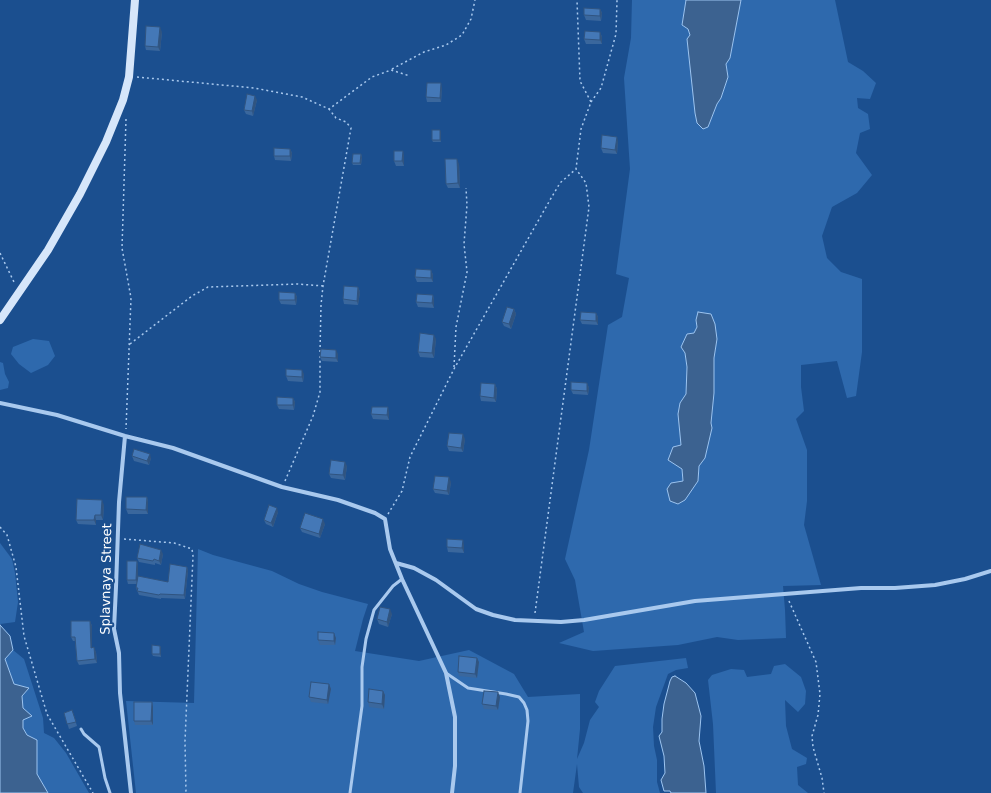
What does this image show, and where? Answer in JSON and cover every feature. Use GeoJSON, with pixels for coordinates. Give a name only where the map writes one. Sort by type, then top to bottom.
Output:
{"type":"FeatureCollection","features":[{"type":"Feature","properties":{"kind":"street"},"geometry":{"type":"LineString","coordinates":[[0,320],[48,250],[80,194],[106,142],[123,100],[129,77],[135,0]]}},
{"type":"Feature","properties":{"kind":"street"},"geometry":{"type":"LineString","coordinates":[[0,403],[57,415],[125,436],[173,448],[282,486],[338,500],[375,513],[385,519],[390,549],[402,579],[446,673],[455,717],[452,793]]}},
{"type":"Feature","properties":{"kind":"street","name":"Splavnaya Street"},"geometry":{"type":"LineString","coordinates":[[125,436],[119,502],[114,629],[119,653],[120,693],[131,793]]}},
{"type":"Feature","properties":{"kind":"street"},"geometry":{"type":"LineString","coordinates":[[396,563],[414,568],[436,580],[476,609],[515,620],[561,622],[584,620],[695,601],[860,588],[895,588],[934,585],[965,579],[991,571]]}},
{"type":"Feature","properties":{"kind":"lane"},"geometry":{"type":"LineString","coordinates":[[350,793],[362,706],[362,667],[366,639],[374,610],[393,586],[402,579]]}},
{"type":"Feature","properties":{"kind":"lane"},"geometry":{"type":"LineString","coordinates":[[446,673],[468,688],[519,697],[524,703],[527,710],[528,721],[520,793]]}},
{"type":"Feature","properties":{"kind":"lane"},"geometry":{"type":"LineString","coordinates":[[81,728],[84,734],[99,747],[105,778],[110,793]]}},
{"type":"Feature","properties":{"kind":"path"},"geometry":{"type":"LineString","coordinates":[[328,110],[372,77],[391,70],[424,52],[446,45],[462,34],[471,19],[475,0]]}},
{"type":"Feature","properties":{"kind":"path"},"geometry":{"type":"LineString","coordinates":[[577,0],[580,81],[591,102]]}},
{"type":"Feature","properties":{"kind":"path"},"geometry":{"type":"LineString","coordinates":[[385,519],[402,491],[410,457],[454,369],[560,183],[576,168],[581,130],[591,102],[601,88],[616,34],[617,0]]}},
{"type":"Feature","properties":{"kind":"path"},"geometry":{"type":"LineString","coordinates":[[391,70],[410,76]]}},
{"type":"Feature","properties":{"kind":"path"},"geometry":{"type":"LineString","coordinates":[[129,77],[254,88],[302,97],[328,110],[336,118],[346,122],[351,128],[323,286],[321,305],[320,392],[313,416],[282,486]]}},
{"type":"Feature","properties":{"kind":"path"},"geometry":{"type":"LineString","coordinates":[[125,118],[122,248],[131,298],[125,436]]}},
{"type":"Feature","properties":{"kind":"path"},"geometry":{"type":"LineString","coordinates":[[534,621],[589,207],[586,183],[576,168]]}},
{"type":"Feature","properties":{"kind":"path"},"geometry":{"type":"LineString","coordinates":[[454,369],[456,327],[467,272],[464,244],[467,205],[466,188]]}},
{"type":"Feature","properties":{"kind":"path"},"geometry":{"type":"LineString","coordinates":[[0,253],[20,292]]}},
{"type":"Feature","properties":{"kind":"path"},"geometry":{"type":"LineString","coordinates":[[129,345],[192,296],[208,287],[278,284],[323,286]]}},
{"type":"Feature","properties":{"kind":"path"},"geometry":{"type":"LineString","coordinates":[[0,527],[6,535],[13,554],[16,567],[24,636],[47,714],[93,793]]}},
{"type":"Feature","properties":{"kind":"path"},"geometry":{"type":"LineString","coordinates":[[118,539],[174,543],[192,549],[193,556],[185,741],[186,793]]}},
{"type":"Feature","properties":{"kind":"path"},"geometry":{"type":"LineString","coordinates":[[786,594],[816,662],[820,694],[818,715],[812,736],[813,747],[822,778],[824,793]]}},
{"type":"Feature","properties":{"kind":"shaded area"},"geometry":{"type":"Polygon","coordinates":[[[632,0],[686,0],[682,25],[688,29],[690,35],[708,127],[721,98],[728,77],[726,64],[730,58],[741,0],[835,0],[848,62],[863,71],[876,83],[870,99],[857,98],[858,108],[868,114],[870,129],[860,133],[856,153],[872,175],[857,193],[832,207],[822,236],[827,258],[841,272],[862,279],[862,352],[856,396],[847,398],[837,361],[801,365],[801,387],[804,411],[796,419],[807,450],[807,501],[804,525],[821,585],[783,586],[786,638],[738,640],[717,637],[678,645],[593,651],[559,643],[584,632],[575,580],[565,559],[589,450],[608,325],[622,317],[629,278],[616,274],[630,169],[624,78],[631,38],[632,0]],[[696,320],[697,327],[685,353],[687,367],[686,394],[680,403],[681,445],[673,447],[682,469],[683,481],[671,483],[698,481],[699,466],[705,457],[711,423],[714,393],[714,358],[717,339],[696,320]]]}},
{"type":"Feature","properties":{"kind":"shaded area"},"geometry":{"type":"Polygon","coordinates":[[[686,0],[741,0],[730,58],[726,64],[728,77],[721,98],[708,127],[703,129],[697,123],[695,113],[687,39],[690,35],[688,29],[682,25],[686,0]]]}},
{"type":"Feature","properties":{"kind":"shaded area"},"geometry":{"type":"Polygon","coordinates":[[[698,312],[711,314],[715,324],[717,339],[714,358],[712,428],[705,458],[699,466],[698,481],[685,500],[678,504],[670,501],[667,489],[671,483],[683,481],[682,469],[668,460],[673,447],[681,445],[678,414],[680,403],[686,394],[687,367],[685,353],[681,347],[687,334],[694,333],[697,327],[696,320],[698,312]]]}},
{"type":"Feature","properties":{"kind":"shaded area"},"geometry":{"type":"Polygon","coordinates":[[[33,339],[49,341],[55,356],[48,365],[31,373],[19,364],[11,354],[13,347],[33,339]]]}},
{"type":"Feature","properties":{"kind":"shaded area"},"geometry":{"type":"Polygon","coordinates":[[[0,362],[3,363],[5,374],[9,382],[8,388],[0,390],[0,362]]]}},
{"type":"Feature","properties":{"kind":"shaded area"},"geometry":{"type":"Polygon","coordinates":[[[0,543],[12,559],[18,602],[15,622],[0,624],[0,543]]]}},
{"type":"Feature","properties":{"kind":"shaded area"},"geometry":{"type":"Polygon","coordinates":[[[198,549],[213,555],[272,571],[299,584],[322,592],[368,604],[355,651],[419,661],[469,650],[514,674],[528,697],[580,694],[580,729],[577,759],[584,743],[590,720],[599,707],[595,702],[599,691],[615,666],[686,658],[688,668],[676,670],[668,674],[656,707],[653,727],[654,746],[657,760],[657,782],[660,793],[583,793],[579,787],[577,764],[573,793],[136,793],[126,701],[194,703],[198,549]]]}},
{"type":"Feature","properties":{"kind":"shaded area"},"geometry":{"type":"Polygon","coordinates":[[[0,625],[10,636],[13,650],[5,659],[14,684],[29,688],[22,696],[23,708],[32,716],[23,720],[23,728],[27,735],[37,740],[37,774],[48,793],[0,793],[0,625]]]}},
{"type":"Feature","properties":{"kind":"shaded area"},"geometry":{"type":"Polygon","coordinates":[[[13,650],[24,659],[43,718],[44,733],[54,738],[66,753],[89,793],[48,793],[37,775],[37,741],[27,735],[23,728],[22,696],[29,688],[14,684],[5,659],[13,650]]]}},
{"type":"Feature","properties":{"kind":"shaded area"},"geometry":{"type":"Polygon","coordinates":[[[785,664],[801,677],[806,691],[805,704],[798,712],[785,700],[786,726],[792,749],[807,758],[806,764],[797,767],[798,785],[808,793],[716,793],[713,724],[708,680],[712,675],[731,669],[744,670],[747,677],[771,674],[774,666],[785,664]]]}},
{"type":"Feature","properties":{"kind":"shaded area"},"geometry":{"type":"Polygon","coordinates":[[[675,676],[686,683],[695,693],[701,716],[699,741],[704,766],[706,793],[671,793],[670,791],[664,791],[661,780],[665,773],[664,756],[659,736],[662,732],[664,704],[670,681],[672,677],[675,676]]]}},
{"type":"Feature","properties":{"kind":"building"},"geometry":{"type":"Polygon","coordinates":[[[584,8],[600,9],[600,16],[584,15],[584,8]]]}},
{"type":"Feature","properties":{"kind":"building"},"geometry":{"type":"Polygon","coordinates":[[[146,26],[160,27],[158,47],[145,46],[146,26]]]}},
{"type":"Feature","properties":{"kind":"building"},"geometry":{"type":"Polygon","coordinates":[[[585,31],[600,32],[600,40],[584,39],[585,31]]]}},
{"type":"Feature","properties":{"kind":"building"},"geometry":{"type":"Polygon","coordinates":[[[427,83],[441,83],[440,98],[426,97],[427,83]]]}},
{"type":"Feature","properties":{"kind":"building"},"geometry":{"type":"Polygon","coordinates":[[[247,94],[255,96],[252,111],[244,110],[247,94]]]}},
{"type":"Feature","properties":{"kind":"building"},"geometry":{"type":"Polygon","coordinates":[[[432,130],[440,130],[440,140],[432,140],[432,130]]]}},
{"type":"Feature","properties":{"kind":"building"},"geometry":{"type":"Polygon","coordinates":[[[602,135],[617,137],[615,150],[601,148],[602,135]]]}},
{"type":"Feature","properties":{"kind":"building"},"geometry":{"type":"Polygon","coordinates":[[[274,148],[290,149],[290,156],[274,156],[274,148]]]}},
{"type":"Feature","properties":{"kind":"building"},"geometry":{"type":"Polygon","coordinates":[[[394,151],[403,151],[402,161],[394,161],[394,151]]]}},
{"type":"Feature","properties":{"kind":"building"},"geometry":{"type":"Polygon","coordinates":[[[353,154],[361,154],[360,163],[352,163],[353,154]]]}},
{"type":"Feature","properties":{"kind":"building"},"geometry":{"type":"Polygon","coordinates":[[[445,159],[457,159],[458,183],[446,184],[445,159]]]}},
{"type":"Feature","properties":{"kind":"building"},"geometry":{"type":"Polygon","coordinates":[[[416,269],[431,270],[431,278],[415,277],[416,269]]]}},
{"type":"Feature","properties":{"kind":"building"},"geometry":{"type":"Polygon","coordinates":[[[344,286],[358,287],[357,301],[343,299],[344,286]]]}},
{"type":"Feature","properties":{"kind":"building"},"geometry":{"type":"Polygon","coordinates":[[[279,292],[295,293],[295,300],[279,300],[279,292]]]}},
{"type":"Feature","properties":{"kind":"building"},"geometry":{"type":"Polygon","coordinates":[[[417,294],[433,295],[432,303],[416,302],[417,294]]]}},
{"type":"Feature","properties":{"kind":"building"},"geometry":{"type":"Polygon","coordinates":[[[507,307],[514,309],[509,324],[502,322],[507,307]]]}},
{"type":"Feature","properties":{"kind":"building"},"geometry":{"type":"Polygon","coordinates":[[[581,312],[596,313],[596,321],[580,320],[581,312]]]}},
{"type":"Feature","properties":{"kind":"building"},"geometry":{"type":"Polygon","coordinates":[[[420,333],[434,335],[432,353],[418,352],[420,333]]]}},
{"type":"Feature","properties":{"kind":"building"},"geometry":{"type":"Polygon","coordinates":[[[321,349],[336,350],[336,358],[320,357],[321,349]]]}},
{"type":"Feature","properties":{"kind":"building"},"geometry":{"type":"Polygon","coordinates":[[[286,369],[302,370],[302,377],[286,376],[286,369]]]}},
{"type":"Feature","properties":{"kind":"building"},"geometry":{"type":"Polygon","coordinates":[[[571,382],[587,383],[587,391],[571,390],[571,382]]]}},
{"type":"Feature","properties":{"kind":"building"},"geometry":{"type":"Polygon","coordinates":[[[481,383],[495,384],[494,398],[480,396],[481,383]]]}},
{"type":"Feature","properties":{"kind":"building"},"geometry":{"type":"Polygon","coordinates":[[[277,397],[293,398],[293,405],[277,405],[277,397]]]}},
{"type":"Feature","properties":{"kind":"building"},"geometry":{"type":"Polygon","coordinates":[[[372,407],[388,407],[387,415],[371,414],[372,407]]]}},
{"type":"Feature","properties":{"kind":"building"},"geometry":{"type":"Polygon","coordinates":[[[449,433],[463,434],[461,448],[447,446],[449,433]]]}},
{"type":"Feature","properties":{"kind":"building"},"geometry":{"type":"Polygon","coordinates":[[[134,449],[150,454],[147,461],[132,456],[134,449]]]}},
{"type":"Feature","properties":{"kind":"building"},"geometry":{"type":"Polygon","coordinates":[[[331,460],[345,462],[343,475],[329,474],[331,460]]]}},
{"type":"Feature","properties":{"kind":"building"},"geometry":{"type":"Polygon","coordinates":[[[435,476],[449,477],[447,491],[433,489],[435,476]]]}},
{"type":"Feature","properties":{"kind":"building"},"geometry":{"type":"Polygon","coordinates":[[[126,497],[147,497],[146,510],[126,509],[126,497]]]}},
{"type":"Feature","properties":{"kind":"building"},"geometry":{"type":"Polygon","coordinates":[[[77,499],[102,500],[101,515],[95,515],[94,520],[76,520],[77,499]]]}},
{"type":"Feature","properties":{"kind":"building"},"geometry":{"type":"Polygon","coordinates":[[[269,505],[277,508],[271,523],[264,520],[269,505]]]}},
{"type":"Feature","properties":{"kind":"building"},"geometry":{"type":"Polygon","coordinates":[[[305,513],[323,519],[319,534],[300,528],[305,513]]]}},
{"type":"Feature","properties":{"kind":"building"},"geometry":{"type":"Polygon","coordinates":[[[447,539],[463,540],[462,548],[447,547],[447,539]]]}},
{"type":"Feature","properties":{"kind":"building"},"geometry":{"type":"Polygon","coordinates":[[[140,544],[161,550],[159,561],[154,559],[153,561],[137,558],[140,544]]]}},
{"type":"Feature","properties":{"kind":"building"},"geometry":{"type":"Polygon","coordinates":[[[127,561],[137,561],[136,580],[127,580],[127,561]]]}},
{"type":"Feature","properties":{"kind":"building"},"geometry":{"type":"Polygon","coordinates":[[[170,564],[187,567],[184,595],[159,595],[137,591],[138,576],[168,582],[170,564]]]}},
{"type":"Feature","properties":{"kind":"building"},"geometry":{"type":"Polygon","coordinates":[[[380,607],[390,609],[387,622],[377,619],[380,607]]]}},
{"type":"Feature","properties":{"kind":"building"},"geometry":{"type":"Polygon","coordinates":[[[71,621],[90,621],[91,648],[94,647],[95,659],[77,661],[75,637],[71,637],[71,621]]]}},
{"type":"Feature","properties":{"kind":"building"},"geometry":{"type":"Polygon","coordinates":[[[318,632],[334,633],[334,641],[318,640],[318,632]]]}},
{"type":"Feature","properties":{"kind":"building"},"geometry":{"type":"Polygon","coordinates":[[[152,645],[160,646],[160,654],[152,654],[152,645]]]}},
{"type":"Feature","properties":{"kind":"building"},"geometry":{"type":"Polygon","coordinates":[[[459,656],[477,658],[475,674],[458,672],[459,656]]]}},
{"type":"Feature","properties":{"kind":"building"},"geometry":{"type":"Polygon","coordinates":[[[311,682],[329,684],[327,700],[309,697],[311,682]]]}},
{"type":"Feature","properties":{"kind":"building"},"geometry":{"type":"Polygon","coordinates":[[[369,689],[383,691],[382,704],[368,702],[369,689]]]}},
{"type":"Feature","properties":{"kind":"building"},"geometry":{"type":"Polygon","coordinates":[[[484,691],[498,692],[496,706],[482,704],[484,691]]]}},
{"type":"Feature","properties":{"kind":"building"},"geometry":{"type":"Polygon","coordinates":[[[134,702],[152,702],[151,721],[134,721],[134,702]]]}},
{"type":"Feature","properties":{"kind":"building"},"geometry":{"type":"Polygon","coordinates":[[[72,710],[76,722],[67,724],[64,713],[72,710]]]}}]}
